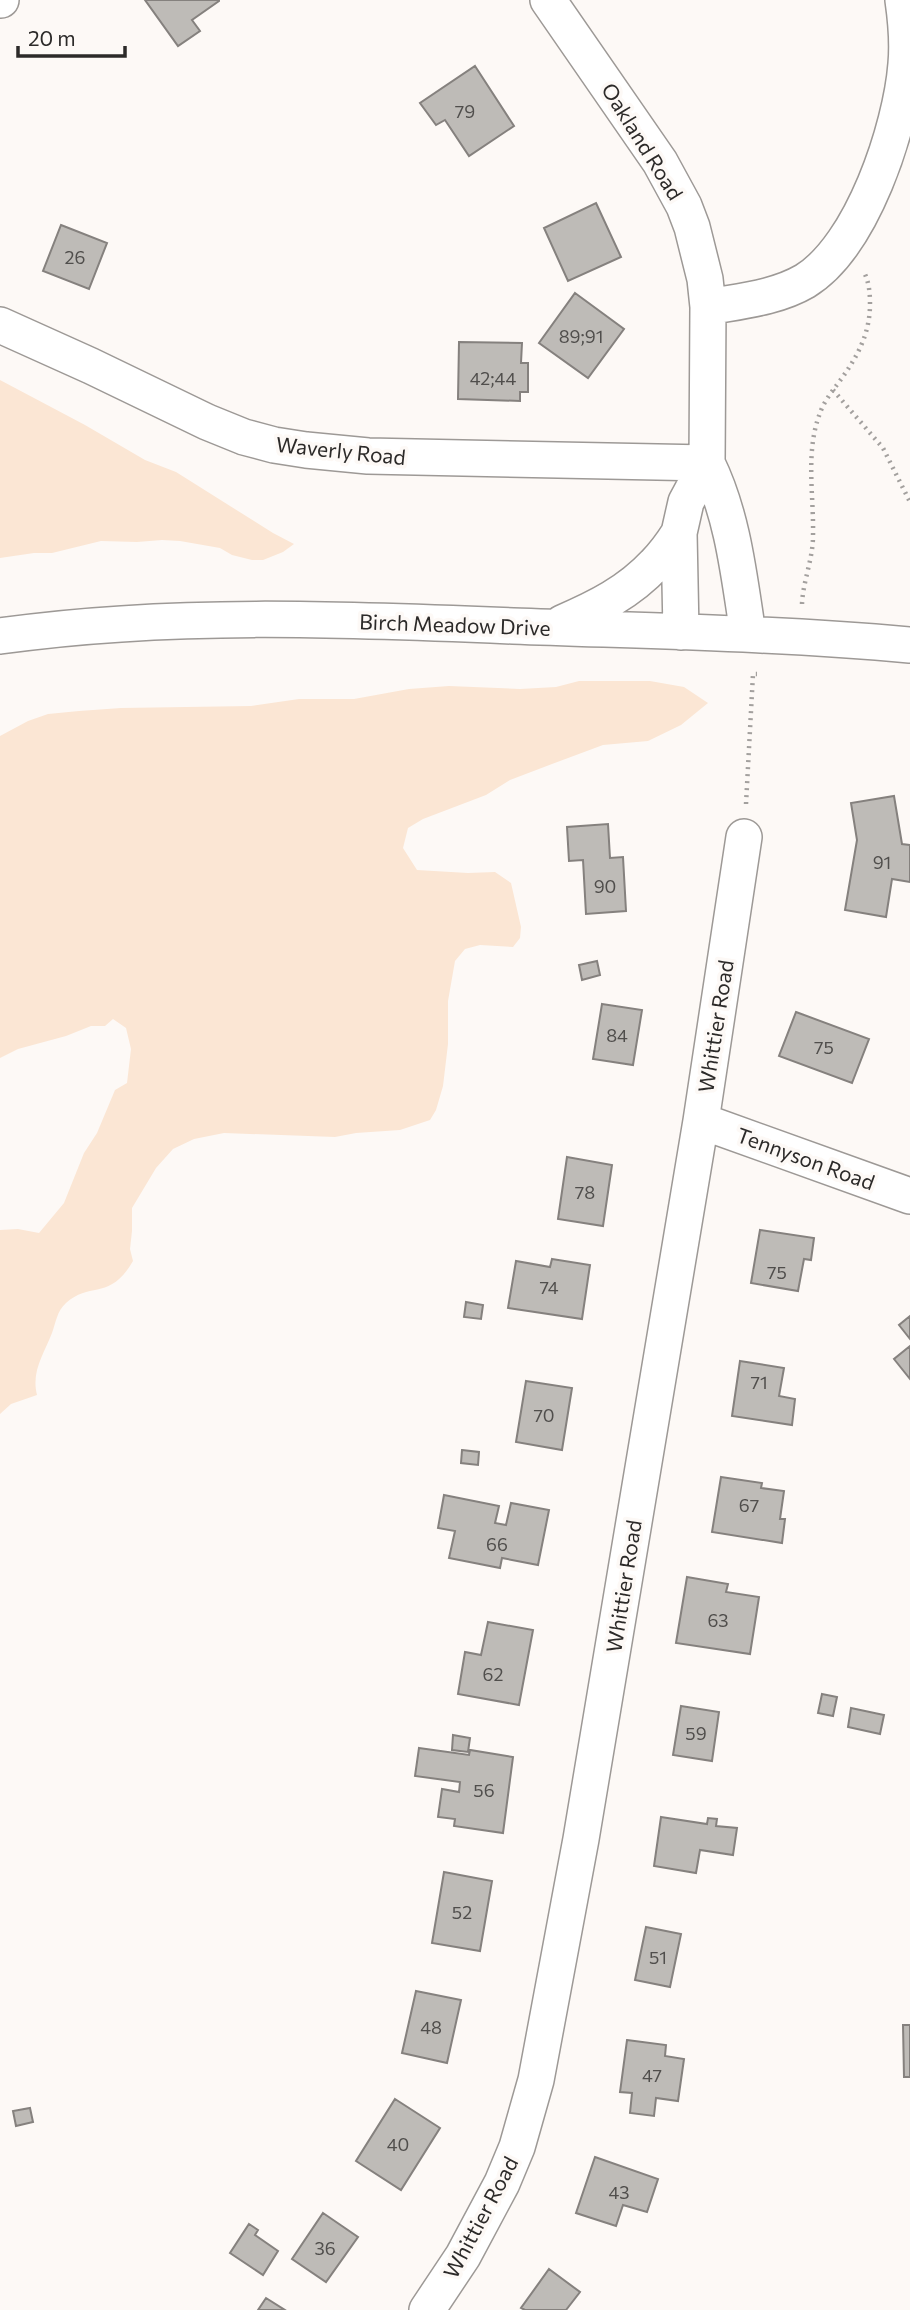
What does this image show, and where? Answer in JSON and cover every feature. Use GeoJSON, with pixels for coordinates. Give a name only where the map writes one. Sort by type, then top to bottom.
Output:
{"type":"FeatureCollection","features":[{"type":"Feature","properties":{"kind":"street","name":"Oakland Road"},"geometry":{"type":"LineString","coordinates":[[548,0],[674,185],[696,241],[705,279],[708,307],[707,463],[686,502],[679,533],[681,632]]}},
{"type":"Feature","properties":{"kind":"street"},"geometry":{"type":"LineString","coordinates":[[708,307],[774,294],[798,284],[819,270],[843,243],[858,219],[888,149],[903,86],[908,33],[903,0]]}},
{"type":"Feature","properties":{"kind":"street","name":"Waverly Road"},"geometry":{"type":"LineString","coordinates":[[0,325],[207,422],[244,437],[274,445],[368,456],[707,463]]}},
{"type":"Feature","properties":{"kind":"street","name":"Oakland Road"},"geometry":{"type":"LineString","coordinates":[[707,463],[716,480],[728,520],[748,634]]}},
{"type":"Feature","properties":{"kind":"street","name":"Oakland Road"},"geometry":{"type":"LineString","coordinates":[[552,627],[596,608],[625,591],[656,564],[679,533]]}},
{"type":"Feature","properties":{"kind":"street","name":"Birch Meadow Drive"},"geometry":{"type":"LineString","coordinates":[[0,636],[63,628],[211,620],[388,621],[800,636],[910,645]]}},
{"type":"Feature","properties":{"kind":"street","name":"Whittier Road"},"geometry":{"type":"LineString","coordinates":[[427,2310],[463,2256],[502,2183],[517,2147],[536,2080],[579,1851],[701,1121],[744,837]]}},
{"type":"Feature","properties":{"kind":"street","name":"Tennyson Road"},"geometry":{"type":"LineString","coordinates":[[701,1121],[910,1196]]}},
{"type":"Feature","properties":{"kind":"path"},"geometry":{"type":"LineString","coordinates":[[800,636],[803,592],[813,537],[811,455],[820,411],[861,347],[870,316],[870,295],[866,277],[862,267],[843,243]]}},
{"type":"Feature","properties":{"kind":"path"},"geometry":{"type":"LineString","coordinates":[[833,390],[883,448],[910,502]]}},
{"type":"Feature","properties":{"kind":"path"},"geometry":{"type":"LineString","coordinates":[[744,837],[753,674],[765,674]]}},
{"type":"Feature","properties":{"kind":"shaded area"},"geometry":{"type":"Polygon","coordinates":[[[0,380],[145,460],[176,472],[294,544],[263,560],[232,555],[220,548],[162,540],[101,541],[52,553],[0,558],[0,380]]]}},
{"type":"Feature","properties":{"kind":"shaded area"},"geometry":{"type":"Polygon","coordinates":[[[579,681],[650,681],[684,687],[708,703],[681,725],[648,741],[603,745],[510,780],[486,795],[423,819],[408,828],[403,848],[417,870],[495,872],[511,883],[521,927],[520,938],[513,947],[480,945],[465,949],[455,961],[448,1001],[448,1044],[443,1086],[430,1120],[400,1130],[335,1137],[224,1133],[194,1139],[173,1149],[156,1168],[132,1208],[130,1249],[133,1261],[116,1281],[75,1297],[63,1306],[37,1370],[37,1395],[11,1404],[0,1414],[0,1230],[18,1229],[39,1233],[64,1203],[84,1153],[97,1133],[115,1090],[127,1083],[131,1049],[126,1028],[113,1019],[105,1026],[91,1026],[18,1049],[0,1058],[0,736],[48,714],[79,711],[251,706],[299,699],[354,699],[409,689],[449,686],[520,689],[556,687],[579,681]]]}},
{"type":"Feature","properties":{"kind":"building"},"geometry":{"type":"Polygon","coordinates":[[[145,0],[219,1],[192,20],[200,31],[178,46],[145,0]]]}},
{"type":"Feature","properties":{"kind":"building"},"geometry":{"type":"Polygon","coordinates":[[[475,66],[514,126],[469,156],[445,120],[436,125],[420,103],[475,66]]]}},
{"type":"Feature","properties":{"kind":"building"},"geometry":{"type":"Polygon","coordinates":[[[596,203],[621,257],[568,281],[544,228],[596,203]]]}},
{"type":"Feature","properties":{"kind":"building"},"geometry":{"type":"Polygon","coordinates":[[[61,225],[107,243],[89,289],[43,271],[61,225]]]}},
{"type":"Feature","properties":{"kind":"building"},"geometry":{"type":"Polygon","coordinates":[[[575,293],[624,329],[588,378],[539,343],[575,293]]]}},
{"type":"Feature","properties":{"kind":"building"},"geometry":{"type":"Polygon","coordinates":[[[459,342],[522,343],[521,363],[528,363],[528,392],[520,392],[520,401],[458,399],[459,342]]]}},
{"type":"Feature","properties":{"kind":"building"},"geometry":{"type":"Polygon","coordinates":[[[894,796],[902,844],[910,845],[910,882],[892,879],[886,917],[845,910],[857,840],[851,803],[894,796]]]}},
{"type":"Feature","properties":{"kind":"building"},"geometry":{"type":"Polygon","coordinates":[[[608,824],[610,858],[623,857],[626,911],[586,914],[583,860],[569,861],[567,827],[608,824]]]}},
{"type":"Feature","properties":{"kind":"building"},"geometry":{"type":"Polygon","coordinates":[[[597,961],[600,975],[582,980],[579,965],[597,961]]]}},
{"type":"Feature","properties":{"kind":"building"},"geometry":{"type":"Polygon","coordinates":[[[602,1004],[642,1010],[633,1065],[593,1059],[602,1004]]]}},
{"type":"Feature","properties":{"kind":"building"},"geometry":{"type":"Polygon","coordinates":[[[796,1012],[869,1039],[852,1083],[779,1056],[796,1012]]]}},
{"type":"Feature","properties":{"kind":"building"},"geometry":{"type":"Polygon","coordinates":[[[567,1157],[612,1165],[603,1226],[558,1219],[567,1157]]]}},
{"type":"Feature","properties":{"kind":"building"},"geometry":{"type":"Polygon","coordinates":[[[760,1230],[814,1238],[811,1260],[804,1259],[798,1291],[751,1283],[760,1230]]]}},
{"type":"Feature","properties":{"kind":"building"},"geometry":{"type":"Polygon","coordinates":[[[552,1259],[590,1265],[582,1319],[508,1308],[516,1261],[550,1267],[552,1259]]]}},
{"type":"Feature","properties":{"kind":"building"},"geometry":{"type":"Polygon","coordinates":[[[466,1302],[483,1305],[481,1319],[464,1317],[466,1302]]]}},
{"type":"Feature","properties":{"kind":"building"},"geometry":{"type":"Polygon","coordinates":[[[910,1316],[910,1339],[899,1325],[910,1316]]]}},
{"type":"Feature","properties":{"kind":"building"},"geometry":{"type":"Polygon","coordinates":[[[910,1346],[910,1379],[894,1359],[910,1346]]]}},
{"type":"Feature","properties":{"kind":"building"},"geometry":{"type":"Polygon","coordinates":[[[740,1361],[784,1368],[779,1396],[795,1399],[792,1425],[732,1416],[740,1361]]]}},
{"type":"Feature","properties":{"kind":"building"},"geometry":{"type":"Polygon","coordinates":[[[526,1381],[572,1388],[562,1450],[516,1442],[526,1381]]]}},
{"type":"Feature","properties":{"kind":"building"},"geometry":{"type":"Polygon","coordinates":[[[462,1450],[479,1452],[478,1465],[461,1463],[462,1450]]]}},
{"type":"Feature","properties":{"kind":"building"},"geometry":{"type":"Polygon","coordinates":[[[721,1477],[762,1483],[761,1488],[784,1491],[780,1519],[785,1519],[782,1543],[712,1532],[721,1477]]]}},
{"type":"Feature","properties":{"kind":"building"},"geometry":{"type":"Polygon","coordinates":[[[444,1495],[499,1506],[495,1523],[506,1525],[511,1503],[549,1510],[538,1565],[502,1558],[500,1568],[449,1558],[455,1531],[438,1528],[444,1495]]]}},
{"type":"Feature","properties":{"kind":"building"},"geometry":{"type":"Polygon","coordinates":[[[687,1577],[728,1584],[726,1592],[759,1597],[750,1654],[676,1643],[687,1577]]]}},
{"type":"Feature","properties":{"kind":"building"},"geometry":{"type":"Polygon","coordinates":[[[488,1622],[533,1630],[519,1705],[458,1694],[465,1652],[481,1655],[488,1622]]]}},
{"type":"Feature","properties":{"kind":"building"},"geometry":{"type":"Polygon","coordinates":[[[822,1694],[837,1697],[833,1716],[818,1713],[822,1694]]]}},
{"type":"Feature","properties":{"kind":"building"},"geometry":{"type":"Polygon","coordinates":[[[681,1706],[719,1712],[712,1761],[673,1755],[681,1706]]]}},
{"type":"Feature","properties":{"kind":"building"},"geometry":{"type":"Polygon","coordinates":[[[851,1708],[884,1715],[880,1734],[848,1727],[851,1708]]]}},
{"type":"Feature","properties":{"kind":"building"},"geometry":{"type":"Polygon","coordinates":[[[453,1735],[470,1738],[468,1752],[452,1750],[453,1735]]]}},
{"type":"Feature","properties":{"kind":"building"},"geometry":{"type":"Polygon","coordinates":[[[419,1748],[469,1755],[470,1750],[513,1757],[503,1833],[454,1826],[455,1819],[438,1817],[442,1789],[459,1792],[460,1782],[415,1776],[419,1748]]]}},
{"type":"Feature","properties":{"kind":"building"},"geometry":{"type":"Polygon","coordinates":[[[661,1817],[707,1824],[708,1818],[717,1819],[716,1826],[737,1828],[733,1855],[700,1850],[696,1873],[654,1866],[661,1817]]]}},
{"type":"Feature","properties":{"kind":"building"},"geometry":{"type":"Polygon","coordinates":[[[444,1872],[492,1881],[480,1951],[432,1943],[444,1872]]]}},
{"type":"Feature","properties":{"kind":"building"},"geometry":{"type":"Polygon","coordinates":[[[646,1927],[681,1934],[670,1987],[635,1980],[646,1927]]]}},
{"type":"Feature","properties":{"kind":"building"},"geometry":{"type":"Polygon","coordinates":[[[416,1991],[461,2000],[447,2063],[402,2053],[416,1991]]]}},
{"type":"Feature","properties":{"kind":"building"},"geometry":{"type":"Polygon","coordinates":[[[903,2025],[910,2025],[910,2077],[904,2077],[903,2025]]]}},
{"type":"Feature","properties":{"kind":"building"},"geometry":{"type":"Polygon","coordinates":[[[627,2040],[666,2045],[665,2056],[684,2059],[678,2101],[656,2098],[654,2116],[630,2113],[632,2093],[620,2092],[627,2040]]]}},
{"type":"Feature","properties":{"kind":"building"},"geometry":{"type":"Polygon","coordinates":[[[395,2099],[440,2128],[401,2190],[356,2161],[395,2099]]]}},
{"type":"Feature","properties":{"kind":"building"},"geometry":{"type":"Polygon","coordinates":[[[30,2108],[33,2122],[16,2126],[13,2111],[30,2108]]]}},
{"type":"Feature","properties":{"kind":"building"},"geometry":{"type":"Polygon","coordinates":[[[595,2157],[658,2179],[647,2212],[623,2205],[616,2226],[576,2213],[595,2157]]]}},
{"type":"Feature","properties":{"kind":"building"},"geometry":{"type":"Polygon","coordinates":[[[323,2213],[358,2237],[326,2282],[292,2259],[323,2213]]]}},
{"type":"Feature","properties":{"kind":"building"},"geometry":{"type":"Polygon","coordinates":[[[249,2224],[258,2230],[255,2235],[278,2251],[263,2275],[230,2253],[249,2224]]]}},
{"type":"Feature","properties":{"kind":"building"},"geometry":{"type":"Polygon","coordinates":[[[549,2269],[580,2292],[566,2310],[521,2308],[549,2269]]]}},
{"type":"Feature","properties":{"kind":"building"},"geometry":{"type":"Polygon","coordinates":[[[266,2298],[285,2310],[258,2310],[266,2298]]]}}]}
